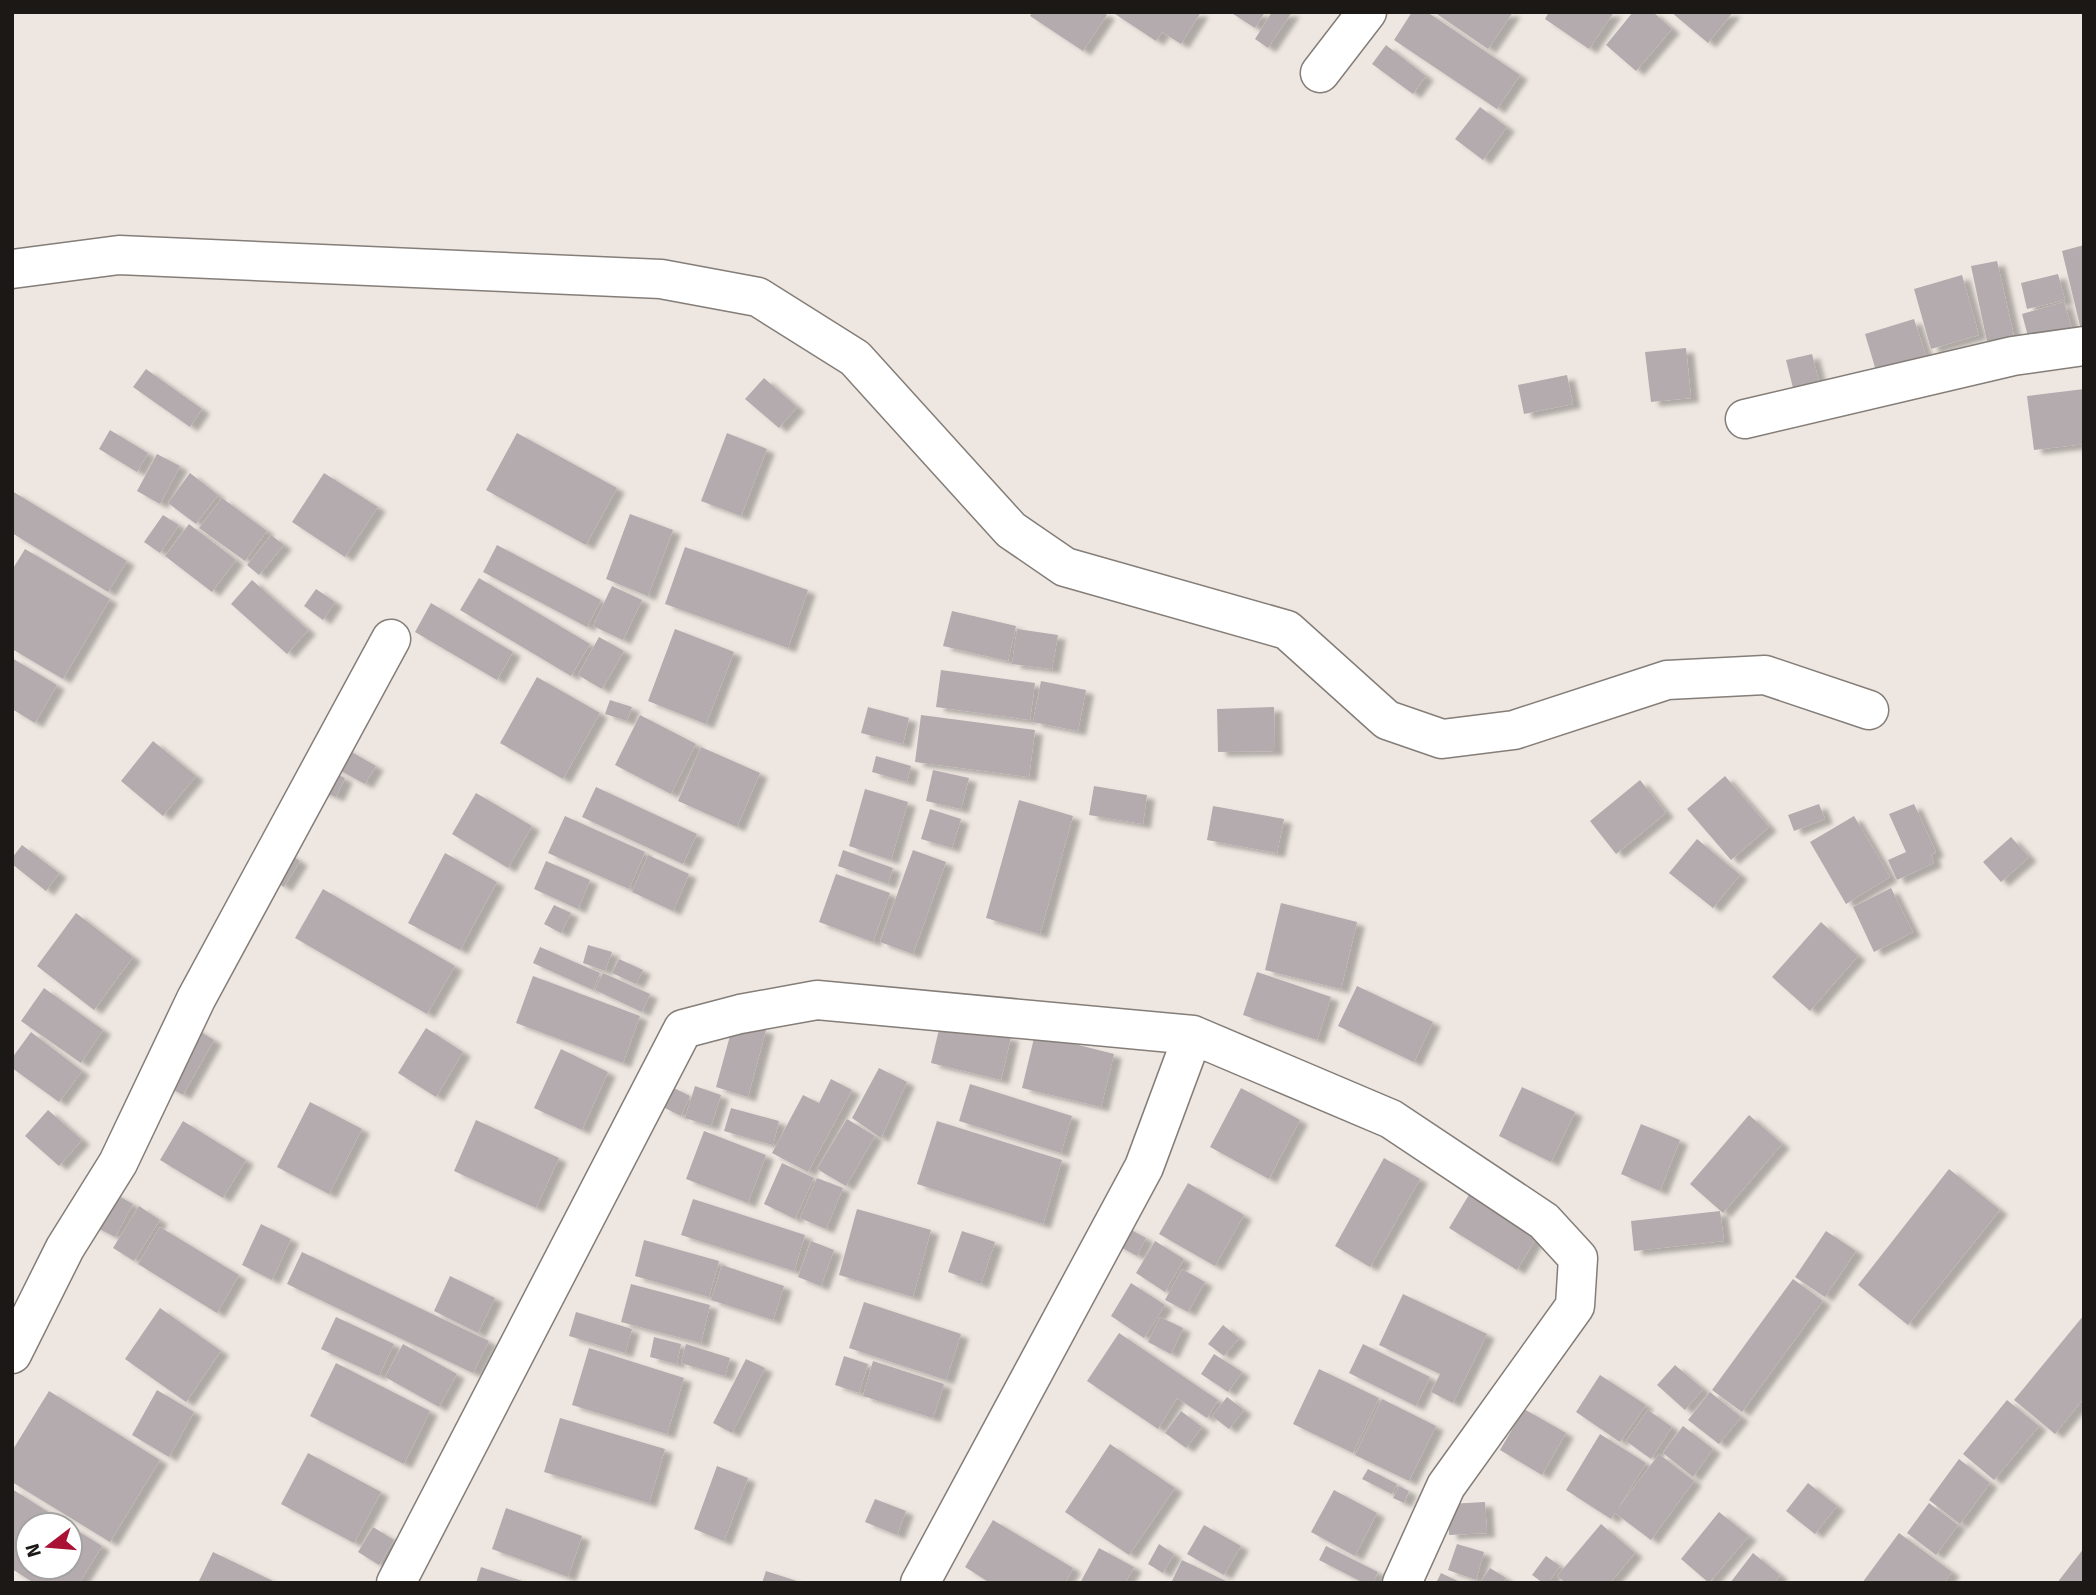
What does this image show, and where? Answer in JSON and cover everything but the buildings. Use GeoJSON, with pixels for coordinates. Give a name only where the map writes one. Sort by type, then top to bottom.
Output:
{"type":"FeatureCollection","features":[{"type":"Feature","properties":{"kind":"street"},"geometry":{"type":"LineString","coordinates":[[1320,73],[1367,12]]}},
{"type":"Feature","properties":{"kind":"street"},"geometry":{"type":"LineString","coordinates":[[12,269],[119,255],[661,279],[758,297],[855,358],[1011,530],[1065,567],[1287,630],[1387,720],[1442,739],[1514,730],[1667,680],[1765,675],[1869,710]]}},
{"type":"Feature","properties":{"kind":"street"},"geometry":{"type":"LineString","coordinates":[[1745,419],[2013,356],[2084,346]]}},
{"type":"Feature","properties":{"kind":"street"},"geometry":{"type":"LineString","coordinates":[[12,1354],[65,1248],[118,1163],[196,999],[391,639]]}},
{"type":"Feature","properties":{"kind":"street"},"geometry":{"type":"LineString","coordinates":[[396,1583],[683,1029],[740,1014],[817,1000],[1193,1035],[1391,1119],[1544,1221],[1577,1258],[1575,1306],[1446,1486],[1402,1583]]}},
{"type":"Feature","properties":{"kind":"street"},"geometry":{"type":"LineString","coordinates":[[920,1583],[1144,1167],[1193,1035]]}}]}
